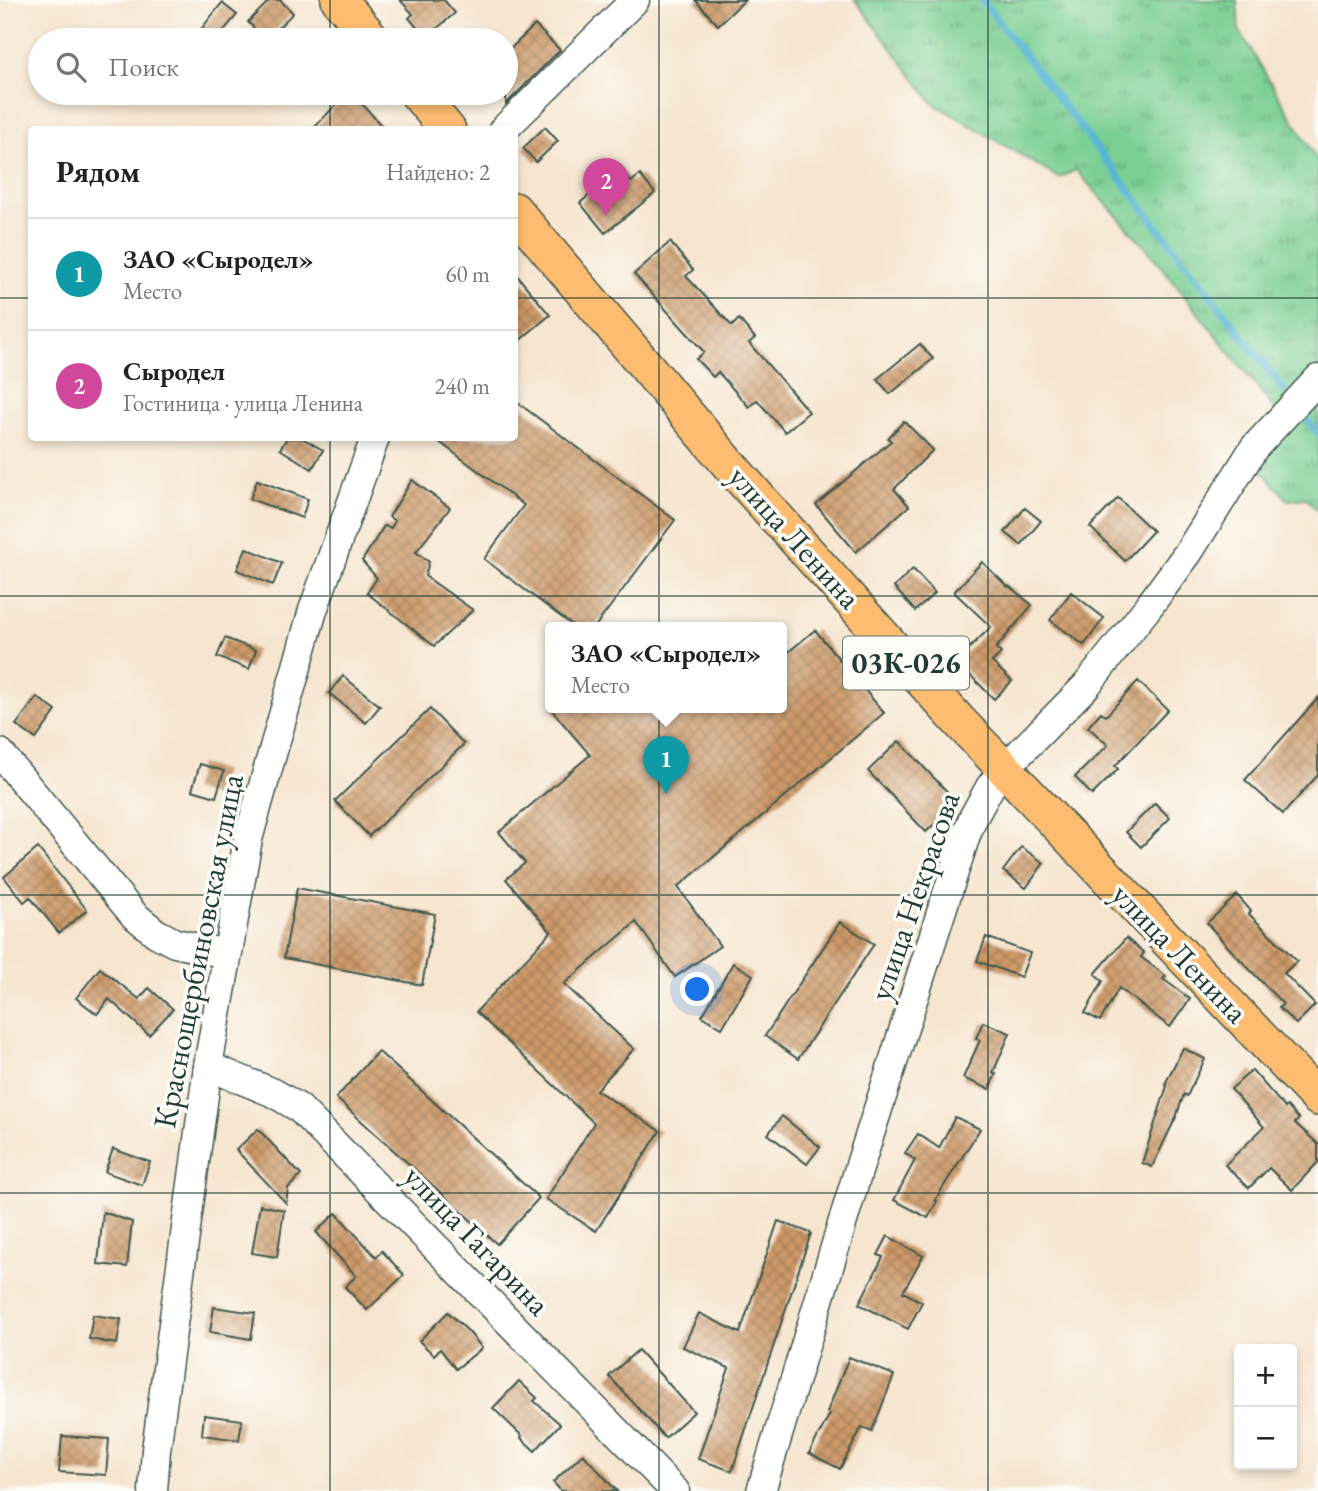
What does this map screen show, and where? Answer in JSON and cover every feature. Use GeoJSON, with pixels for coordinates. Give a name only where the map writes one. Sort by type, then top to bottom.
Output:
{"type":"FeatureCollection","features":[{"type":"Feature","properties":{"kind":"main road"},"geometry":{"type":"LineString","coordinates":[[339,0],[363,28]]}},
{"type":"Feature","properties":{"kind":"main road"},"geometry":{"type":"LineString","coordinates":[[427,105],[444,126]]}},
{"type":"Feature","properties":{"kind":"main road","name":"улица Ленина"},"geometry":{"type":"LineString","coordinates":[[518,215],[738,475],[911,669],[1318,1098]]}},
{"type":"Feature","properties":{"kind":"street"},"geometry":{"type":"LineString","coordinates":[[507,126],[635,0]]}},
{"type":"Feature","properties":{"kind":"street","name":"улица Некрасова"},"geometry":{"type":"LineString","coordinates":[[761,1491],[860,1165],[966,835],[985,795],[1004,769],[1086,686],[1188,554],[1254,448],[1318,379]]}},
{"type":"Feature","properties":{"kind":"street","name":"Краснощербиновская улица"},"geometry":{"type":"LineString","coordinates":[[153,1491],[156,1450],[208,1066],[248,839],[313,610],[374,441]]}},
{"type":"Feature","properties":{"kind":"street"},"geometry":{"type":"LineString","coordinates":[[0,753],[134,915],[156,933],[175,943],[227,954]]}},
{"type":"Feature","properties":{"kind":"street","name":"улица Гагарина"},"geometry":{"type":"LineString","coordinates":[[208,1066],[274,1093],[299,1108],[675,1491]]}},
{"type":"Feature","properties":{"kind":"green space"},"geometry":{"type":"Polygon","coordinates":[[[855,0],[1237,0],[1239,30],[1318,161],[1318,511],[1306,498],[1288,500],[1259,468],[1254,448],[1281,417],[1147,249],[1076,170],[1059,178],[933,103],[855,0]]]}},
{"type":"Feature","properties":{"kind":"building"},"geometry":{"type":"Polygon","coordinates":[[[270,0],[280,0],[293,13],[278,28],[254,28],[248,22],[270,0]]]}},
{"type":"Feature","properties":{"kind":"building"},"geometry":{"type":"Polygon","coordinates":[[[400,0],[444,0],[455,13],[438,28],[418,28],[409,18],[413,14],[400,0]]]}},
{"type":"Feature","properties":{"kind":"building"},"geometry":{"type":"Polygon","coordinates":[[[695,0],[745,0],[718,25],[695,0]]]}},
{"type":"Feature","properties":{"kind":"building"},"geometry":{"type":"Polygon","coordinates":[[[222,3],[237,15],[226,28],[202,28],[222,3]]]}},
{"type":"Feature","properties":{"kind":"building"},"geometry":{"type":"Polygon","coordinates":[[[535,25],[560,50],[518,92],[518,41],[535,25]]]}},
{"type":"Feature","properties":{"kind":"building"},"geometry":{"type":"Polygon","coordinates":[[[336,105],[363,105],[382,126],[316,126],[336,105]]]}},
{"type":"Feature","properties":{"kind":"building"},"geometry":{"type":"Polygon","coordinates":[[[545,127],[558,141],[536,162],[523,148],[545,127]]]}},
{"type":"Feature","properties":{"kind":"building"},"geometry":{"type":"Polygon","coordinates":[[[621,169],[631,182],[640,175],[655,193],[605,233],[580,203],[621,169]]]}},
{"type":"Feature","properties":{"kind":"building"},"geometry":{"type":"Polygon","coordinates":[[[670,242],[693,270],[686,276],[732,326],[739,319],[755,338],[749,343],[809,412],[785,432],[757,400],[749,407],[718,372],[713,377],[696,359],[704,352],[634,274],[670,242]]]}},
{"type":"Feature","properties":{"kind":"building"},"geometry":{"type":"Polygon","coordinates":[[[518,277],[550,315],[518,342],[518,277]]]}},
{"type":"Feature","properties":{"kind":"building"},"geometry":{"type":"Polygon","coordinates":[[[920,344],[933,359],[890,394],[877,379],[920,344]]]}},
{"type":"Feature","properties":{"kind":"building"},"geometry":{"type":"Polygon","coordinates":[[[518,403],[675,520],[598,622],[568,622],[484,559],[524,505],[438,441],[518,441],[518,403]]]}},
{"type":"Feature","properties":{"kind":"building"},"geometry":{"type":"Polygon","coordinates":[[[904,421],[933,450],[894,489],[909,506],[856,552],[816,505],[891,441],[888,438],[904,421]]]}},
{"type":"Feature","properties":{"kind":"building"},"geometry":{"type":"Polygon","coordinates":[[[285,441],[307,441],[323,450],[312,469],[280,449],[285,441]]]}},
{"type":"Feature","properties":{"kind":"building"},"geometry":{"type":"Polygon","coordinates":[[[257,480],[308,499],[302,518],[250,499],[257,480]]]}},
{"type":"Feature","properties":{"kind":"building"},"geometry":{"type":"Polygon","coordinates":[[[412,480],[450,508],[416,552],[429,562],[425,576],[473,610],[434,646],[367,593],[377,578],[362,561],[384,526],[391,528],[395,521],[389,517],[412,480]]]}},
{"type":"Feature","properties":{"kind":"building"},"geometry":{"type":"Polygon","coordinates":[[[1118,498],[1153,531],[1125,561],[1090,527],[1118,498]]]}},
{"type":"Feature","properties":{"kind":"building"},"geometry":{"type":"Polygon","coordinates":[[[1025,508],[1041,521],[1021,545],[1005,532],[1025,508]]]}},
{"type":"Feature","properties":{"kind":"building"},"geometry":{"type":"Polygon","coordinates":[[[246,548],[282,563],[273,585],[237,570],[246,548]]]}},
{"type":"Feature","properties":{"kind":"building"},"geometry":{"type":"Polygon","coordinates":[[[982,562],[1032,605],[996,648],[1001,653],[992,662],[1012,681],[994,699],[956,661],[991,627],[954,592],[982,562]]]}},
{"type":"Feature","properties":{"kind":"building"},"geometry":{"type":"Polygon","coordinates":[[[913,569],[935,593],[915,611],[894,587],[913,569]]]}},
{"type":"Feature","properties":{"kind":"building"},"geometry":{"type":"Polygon","coordinates":[[[1071,592],[1104,618],[1084,645],[1050,620],[1071,592]]]}},
{"type":"Feature","properties":{"kind":"building"},"geometry":{"type":"Polygon","coordinates":[[[815,630],[884,713],[678,887],[720,946],[675,977],[636,922],[564,984],[634,1049],[596,1090],[660,1131],[596,1231],[546,1199],[594,1123],[476,1012],[551,932],[506,879],[525,863],[499,832],[590,755],[554,713],[787,713],[787,653],[815,630]]]}},
{"type":"Feature","properties":{"kind":"building"},"geometry":{"type":"Polygon","coordinates":[[[225,638],[256,650],[249,669],[217,657],[225,638]]]}},
{"type":"Feature","properties":{"kind":"building"},"geometry":{"type":"Polygon","coordinates":[[[343,676],[380,706],[366,723],[329,693],[343,676]]]}},
{"type":"Feature","properties":{"kind":"building"},"geometry":{"type":"Polygon","coordinates":[[[1138,681],[1168,710],[1115,766],[1118,769],[1092,795],[1075,777],[1108,745],[1088,727],[1101,712],[1106,716],[1138,681]]]}},
{"type":"Feature","properties":{"kind":"building"},"geometry":{"type":"Polygon","coordinates":[[[37,697],[56,711],[36,739],[16,725],[37,697]]]}},
{"type":"Feature","properties":{"kind":"building"},"geometry":{"type":"Polygon","coordinates":[[[1318,698],[1318,775],[1283,814],[1245,780],[1318,698]]]}},
{"type":"Feature","properties":{"kind":"building"},"geometry":{"type":"Polygon","coordinates":[[[430,709],[464,744],[369,836],[335,801],[430,709]]]}},
{"type":"Feature","properties":{"kind":"building"},"geometry":{"type":"Polygon","coordinates":[[[899,741],[957,802],[926,832],[868,771],[899,741]]]}},
{"type":"Feature","properties":{"kind":"building"},"geometry":{"type":"Polygon","coordinates":[[[200,764],[224,771],[216,797],[192,790],[200,764]]]}},
{"type":"Feature","properties":{"kind":"building"},"geometry":{"type":"Polygon","coordinates":[[[1155,803],[1170,818],[1141,847],[1126,832],[1155,803]]]}},
{"type":"Feature","properties":{"kind":"building"},"geometry":{"type":"Polygon","coordinates":[[[1021,847],[1044,863],[1026,888],[1003,871],[1021,847]]]}},
{"type":"Feature","properties":{"kind":"building"},"geometry":{"type":"Polygon","coordinates":[[[38,848],[87,910],[59,933],[30,897],[24,902],[4,877],[38,848]]]}},
{"type":"Feature","properties":{"kind":"building"},"geometry":{"type":"Polygon","coordinates":[[[297,888],[435,914],[422,985],[284,958],[297,888]]]}},
{"type":"Feature","properties":{"kind":"building"},"geometry":{"type":"Polygon","coordinates":[[[1237,895],[1251,911],[1249,914],[1297,961],[1284,973],[1315,1005],[1296,1024],[1279,1008],[1283,1004],[1207,923],[1237,895]]]}},
{"type":"Feature","properties":{"kind":"building"},"geometry":{"type":"Polygon","coordinates":[[[840,922],[874,944],[798,1059],[765,1036],[840,922]]]}},
{"type":"Feature","properties":{"kind":"building"},"geometry":{"type":"Polygon","coordinates":[[[986,937],[1030,953],[1021,977],[977,961],[986,937]]]}},
{"type":"Feature","properties":{"kind":"building"},"geometry":{"type":"Polygon","coordinates":[[[1126,938],[1144,953],[1141,957],[1166,976],[1163,979],[1190,999],[1170,1027],[1119,988],[1100,1021],[1085,1013],[1103,981],[1095,974],[1126,938]]]}},
{"type":"Feature","properties":{"kind":"building"},"geometry":{"type":"Polygon","coordinates":[[[733,963],[753,975],[722,1028],[702,1016],[733,963]]]}},
{"type":"Feature","properties":{"kind":"building"},"geometry":{"type":"Polygon","coordinates":[[[100,968],[139,999],[149,988],[173,1009],[149,1035],[109,999],[97,1014],[76,998],[100,968]]]}},
{"type":"Feature","properties":{"kind":"building"},"geometry":{"type":"Polygon","coordinates":[[[983,1022],[1010,1033],[989,1089],[963,1078],[980,1040],[976,1038],[983,1022]]]}},
{"type":"Feature","properties":{"kind":"building"},"geometry":{"type":"Polygon","coordinates":[[[1183,1048],[1205,1059],[1187,1096],[1184,1094],[1152,1167],[1142,1163],[1167,1086],[1165,1084],[1183,1048]]]}},
{"type":"Feature","properties":{"kind":"building"},"geometry":{"type":"Polygon","coordinates":[[[378,1051],[539,1198],[497,1244],[336,1098],[378,1051]]]}},
{"type":"Feature","properties":{"kind":"building"},"geometry":{"type":"Polygon","coordinates":[[[1252,1070],[1285,1108],[1287,1106],[1299,1119],[1295,1123],[1318,1144],[1318,1162],[1292,1190],[1269,1168],[1249,1188],[1225,1165],[1264,1127],[1231,1089],[1252,1070]]]}},
{"type":"Feature","properties":{"kind":"building"},"geometry":{"type":"Polygon","coordinates":[[[782,1116],[820,1147],[807,1164],[768,1134],[782,1116]]]}},
{"type":"Feature","properties":{"kind":"building"},"geometry":{"type":"Polygon","coordinates":[[[955,1117],[980,1129],[935,1200],[937,1201],[928,1218],[894,1200],[915,1160],[905,1153],[918,1134],[939,1148],[955,1117]]]}},
{"type":"Feature","properties":{"kind":"building"},"geometry":{"type":"Polygon","coordinates":[[[258,1129],[301,1175],[288,1188],[286,1203],[236,1150],[258,1129]]]}},
{"type":"Feature","properties":{"kind":"building"},"geometry":{"type":"Polygon","coordinates":[[[113,1149],[150,1162],[142,1185],[105,1172],[113,1149]]]}},
{"type":"Feature","properties":{"kind":"building"},"geometry":{"type":"Polygon","coordinates":[[[260,1205],[284,1210],[277,1257],[252,1253],[260,1205]]]}},
{"type":"Feature","properties":{"kind":"building"},"geometry":{"type":"Polygon","coordinates":[[[103,1212],[132,1222],[127,1267],[98,1264],[103,1212]]]}},
{"type":"Feature","properties":{"kind":"building"},"geometry":{"type":"Polygon","coordinates":[[[336,1213],[376,1257],[382,1251],[404,1275],[367,1310],[345,1287],[356,1276],[316,1232],[336,1213]]]}},
{"type":"Feature","properties":{"kind":"building"},"geometry":{"type":"Polygon","coordinates":[[[778,1221],[811,1233],[732,1471],[698,1459],[729,1368],[683,1347],[699,1313],[740,1333],[778,1221]]]}},
{"type":"Feature","properties":{"kind":"building"},"geometry":{"type":"Polygon","coordinates":[[[888,1236],[923,1256],[903,1292],[922,1302],[908,1329],[859,1304],[883,1257],[878,1255],[888,1236]]]}},
{"type":"Feature","properties":{"kind":"building"},"geometry":{"type":"Polygon","coordinates":[[[214,1307],[255,1313],[251,1339],[210,1332],[214,1307]]]}},
{"type":"Feature","properties":{"kind":"building"},"geometry":{"type":"Polygon","coordinates":[[[448,1312],[482,1348],[456,1369],[440,1349],[434,1355],[419,1341],[448,1312]]]}},
{"type":"Feature","properties":{"kind":"building"},"geometry":{"type":"Polygon","coordinates":[[[93,1315],[121,1319],[117,1344],[89,1339],[93,1315]]]}},
{"type":"Feature","properties":{"kind":"building"},"geometry":{"type":"Polygon","coordinates":[[[638,1350],[694,1412],[665,1438],[609,1376],[638,1350]]]}},
{"type":"Feature","properties":{"kind":"building"},"geometry":{"type":"Polygon","coordinates":[[[849,1357],[894,1375],[872,1431],[862,1427],[840,1469],[809,1453],[830,1414],[827,1412],[849,1357]]]}},
{"type":"Feature","properties":{"kind":"building"},"geometry":{"type":"Polygon","coordinates":[[[519,1381],[537,1398],[534,1401],[560,1424],[535,1451],[493,1408],[519,1381]]]}},
{"type":"Feature","properties":{"kind":"building"},"geometry":{"type":"Polygon","coordinates":[[[204,1415],[242,1420],[239,1440],[202,1435],[204,1415]]]}},
{"type":"Feature","properties":{"kind":"building"},"geometry":{"type":"Polygon","coordinates":[[[62,1436],[109,1439],[106,1475],[59,1472],[62,1436]]]}},
{"type":"Feature","properties":{"kind":"building"},"geometry":{"type":"Polygon","coordinates":[[[583,1454],[617,1491],[561,1491],[553,1482],[583,1454]]]}},
{"type":"Feature","properties":{"kind":"waterway"},"geometry":{"type":"LineString","coordinates":[[982,0],[1292,400]]}},
{"type":"Feature","properties":{"kind":"waterway"},"geometry":{"type":"LineString","coordinates":[[1299,409],[1318,434]]}},
{"type":"Feature","properties":{"kind":"place","name":"Сыродел"},"geometry":{"type":"Point","coordinates":[606,216]}},
{"type":"Feature","properties":{"kind":"place","name":"ЗАО «Сыродел»"},"geometry":{"type":"Point","coordinates":[666,794]}}]}
